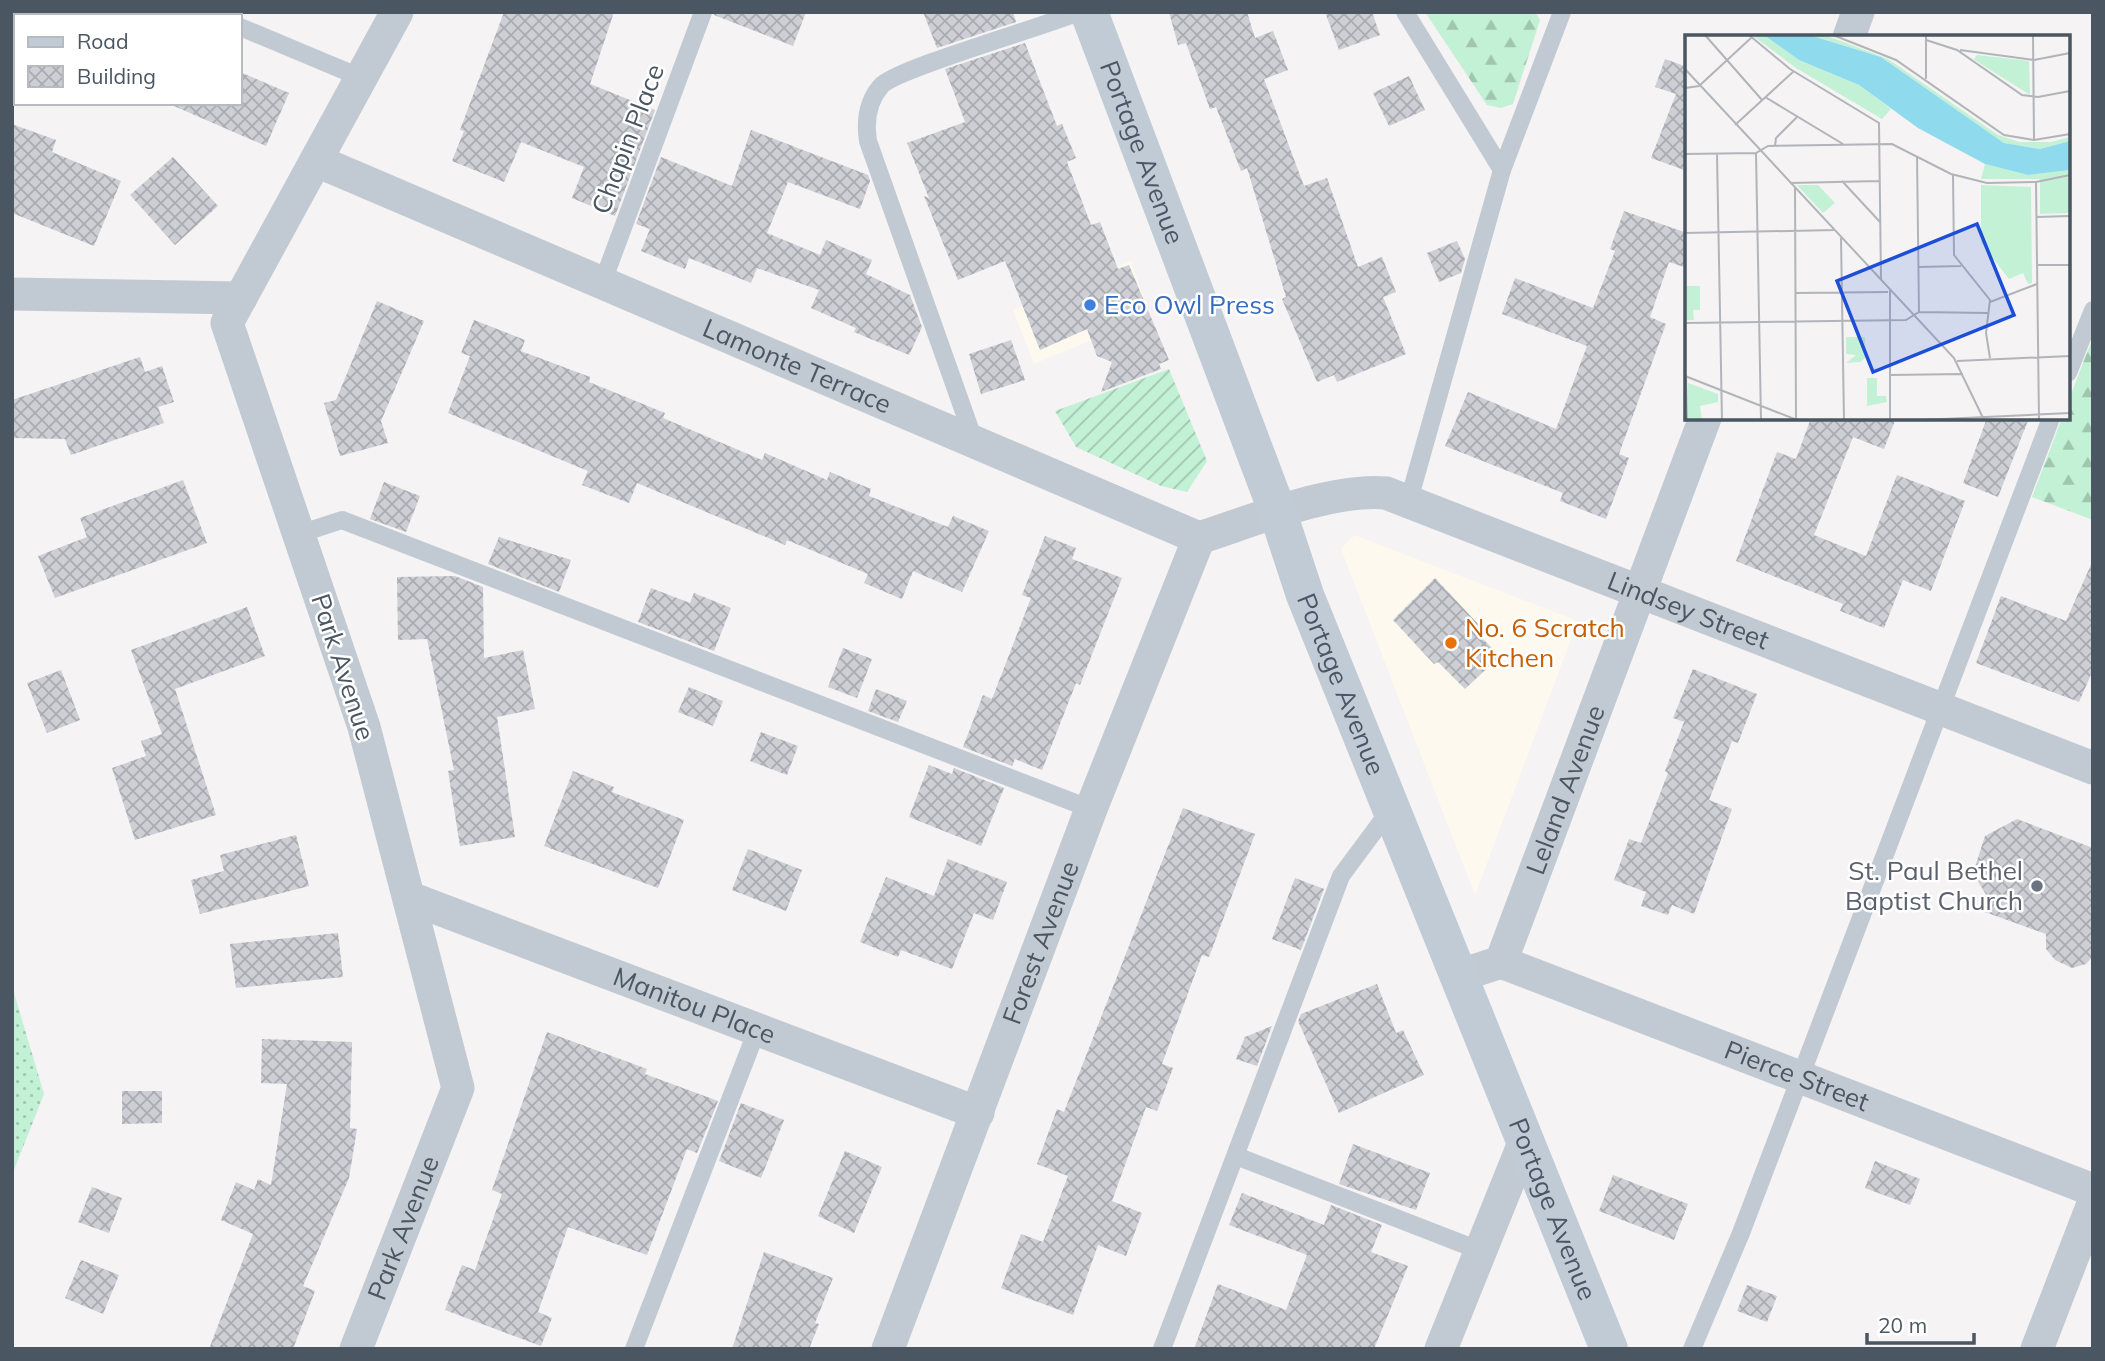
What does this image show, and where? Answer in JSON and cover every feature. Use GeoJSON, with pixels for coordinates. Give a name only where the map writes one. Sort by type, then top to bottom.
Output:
{"type":"FeatureCollection","features":[{"type":"Feature","properties":{"kind":"main road","name":"Portage Avenue"},"geometry":{"type":"LineString","coordinates":[[1089,12],[1278,513],[1305,595],[1609,1349]]}},
{"type":"Feature","properties":{"kind":"street","name":"Park Avenue"},"geometry":{"type":"LineString","coordinates":[[356,1349],[458,1088],[364,727],[227,323],[397,12]]}},
{"type":"Feature","properties":{"kind":"street"},"geometry":{"type":"LineString","coordinates":[[1850,35],[1858,12]]}},
{"type":"Feature","properties":{"kind":"street","name":"Lamonte Terrace"},"geometry":{"type":"LineString","coordinates":[[317,160],[601,284],[1199,538]]}},
{"type":"Feature","properties":{"kind":"street"},"geometry":{"type":"LineString","coordinates":[[12,294],[241,298]]}},
{"type":"Feature","properties":{"kind":"street","name":"Leland Avenue"},"geometry":{"type":"LineString","coordinates":[[1501,962],[1704,420]]}},
{"type":"Feature","properties":{"kind":"street","name":"Lindsey Street"},"geometry":{"type":"LineString","coordinates":[[1278,513],[1365,491],[1409,500],[1639,594],[2093,768]]}},
{"type":"Feature","properties":{"kind":"street"},"geometry":{"type":"LineString","coordinates":[[1199,538],[1278,513]]}},
{"type":"Feature","properties":{"kind":"street","name":"Forest Avenue"},"geometry":{"type":"LineString","coordinates":[[888,1349],[1091,809],[1199,538]]}},
{"type":"Feature","properties":{"kind":"street","name":"Manitou Place"},"geometry":{"type":"LineString","coordinates":[[410,898],[978,1113]]}},
{"type":"Feature","properties":{"kind":"street"},"geometry":{"type":"LineString","coordinates":[[1458,976],[1501,962]]}},
{"type":"Feature","properties":{"kind":"street","name":"Pierce Street"},"geometry":{"type":"LineString","coordinates":[[1501,962],[2093,1190]]}},
{"type":"Feature","properties":{"kind":"street"},"geometry":{"type":"LineString","coordinates":[[1441,1349],[1526,1138]]}},
{"type":"Feature","properties":{"kind":"street"},"geometry":{"type":"LineString","coordinates":[[2037,1349],[2093,1204]]}},
{"type":"Feature","properties":{"kind":"lane"},"geometry":{"type":"LineString","coordinates":[[12,18],[15,12]]}},
{"type":"Feature","properties":{"kind":"lane","name":"Chapin Place"},"geometry":{"type":"LineString","coordinates":[[601,284],[703,12]]}},
{"type":"Feature","properties":{"kind":"lane"},"geometry":{"type":"LineString","coordinates":[[975,444],[868,141],[866,127],[869,104],[883,83],[912,70],[1079,12]]}},
{"type":"Feature","properties":{"kind":"lane"},"geometry":{"type":"LineString","coordinates":[[1405,12],[1445,82],[1502,170]]}},
{"type":"Feature","properties":{"kind":"lane"},"geometry":{"type":"LineString","coordinates":[[1409,500],[1502,170],[1562,12]]}},
{"type":"Feature","properties":{"kind":"lane"},"geometry":{"type":"LineString","coordinates":[[242,28],[362,78]]}},
{"type":"Feature","properties":{"kind":"lane"},"geometry":{"type":"LineString","coordinates":[[2072,350],[2093,310]]}},
{"type":"Feature","properties":{"kind":"lane"},"geometry":{"type":"LineString","coordinates":[[1692,1349],[1741,1233],[2050,420]]}},
{"type":"Feature","properties":{"kind":"lane"},"geometry":{"type":"LineString","coordinates":[[299,534],[342,520],[1091,809]]}},
{"type":"Feature","properties":{"kind":"lane"},"geometry":{"type":"LineString","coordinates":[[1162,1349],[1341,876],[1390,810]]}},
{"type":"Feature","properties":{"kind":"lane"},"geometry":{"type":"LineString","coordinates":[[634,1349],[757,1030]]}},
{"type":"Feature","properties":{"kind":"lane"},"geometry":{"type":"LineString","coordinates":[[1236,1156],[1480,1251]]}},
{"type":"Feature","properties":{"kind":"shaded area"},"geometry":{"type":"Polygon","coordinates":[[[1131,261],[1150,316],[1034,364],[1013,310],[1131,261]]]}},
{"type":"Feature","properties":{"kind":"shaded area"},"geometry":{"type":"Polygon","coordinates":[[[1354,535],[1578,621],[1475,895],[1341,549],[1354,535]]]}},
{"type":"Feature","properties":{"kind":"green space"},"geometry":{"type":"Polygon","coordinates":[[[1425,12],[1535,12],[1540,20],[1513,104],[1501,108],[1487,105],[1425,12]]]}},
{"type":"Feature","properties":{"kind":"green space"},"geometry":{"type":"Polygon","coordinates":[[[2093,337],[2093,520],[2032,497],[2061,420],[2070,420],[2070,397],[2093,337]]]}},
{"type":"Feature","properties":{"kind":"green space"},"geometry":{"type":"Polygon","coordinates":[[[1169,369],[1207,461],[1187,492],[1161,486],[1076,447],[1055,411],[1169,369]]]}},
{"type":"Feature","properties":{"kind":"green space"},"geometry":{"type":"Polygon","coordinates":[[[12,986],[44,1094],[12,1175],[12,986]]]}},
{"type":"Feature","properties":{"kind":"building"},"geometry":{"type":"Polygon","coordinates":[[[504,12],[614,12],[590,84],[655,110],[615,216],[572,198],[584,167],[521,142],[504,182],[452,161],[464,131],[460,130],[504,12]]]}},
{"type":"Feature","properties":{"kind":"building"},"geometry":{"type":"Polygon","coordinates":[[[714,12],[806,12],[793,46],[714,15],[714,12]]]}},
{"type":"Feature","properties":{"kind":"building"},"geometry":{"type":"Polygon","coordinates":[[[923,12],[1013,12],[1016,22],[937,48],[923,12]]]}},
{"type":"Feature","properties":{"kind":"building"},"geometry":{"type":"Polygon","coordinates":[[[1169,12],[1247,12],[1255,38],[1273,31],[1288,70],[1264,79],[1304,186],[1327,178],[1358,267],[1382,257],[1396,292],[1383,297],[1406,354],[1337,382],[1334,375],[1317,382],[1282,299],[1286,297],[1247,168],[1241,171],[1216,107],[1210,109],[1186,43],[1178,45],[1169,12]]]}},
{"type":"Feature","properties":{"kind":"building"},"geometry":{"type":"Polygon","coordinates":[[[1325,12],[1372,12],[1380,35],[1339,50],[1325,12]]]}},
{"type":"Feature","properties":{"kind":"building"},"geometry":{"type":"Polygon","coordinates":[[[1025,43],[1057,126],[1062,124],[1076,158],[1067,162],[1091,225],[1100,222],[1118,269],[1129,265],[1169,360],[1159,364],[1161,369],[1101,392],[1112,362],[1097,356],[1087,329],[1040,350],[1005,261],[958,280],[924,196],[929,198],[907,143],[965,122],[945,69],[1025,43]]]}},
{"type":"Feature","properties":{"kind":"building"},"geometry":{"type":"Polygon","coordinates":[[[1665,59],[1685,66],[1685,170],[1651,158],[1676,94],[1655,87],[1665,59]]]}},
{"type":"Feature","properties":{"kind":"building"},"geometry":{"type":"Polygon","coordinates":[[[242,73],[289,93],[266,146],[172,105],[242,105],[242,73]]]}},
{"type":"Feature","properties":{"kind":"building"},"geometry":{"type":"Polygon","coordinates":[[[1409,76],[1425,110],[1389,126],[1373,93],[1409,76]]]}},
{"type":"Feature","properties":{"kind":"building"},"geometry":{"type":"Polygon","coordinates":[[[12,124],[56,140],[52,152],[121,181],[94,246],[12,213],[12,124]]]}},
{"type":"Feature","properties":{"kind":"building"},"geometry":{"type":"Polygon","coordinates":[[[751,130],[868,175],[870,181],[860,209],[788,182],[767,233],[820,255],[826,240],[872,260],[866,274],[910,295],[922,327],[909,355],[854,332],[856,328],[811,308],[819,290],[757,268],[751,283],[689,258],[685,269],[641,251],[650,229],[636,224],[661,157],[732,186],[751,130]]]}},
{"type":"Feature","properties":{"kind":"building"},"geometry":{"type":"Polygon","coordinates":[[[173,157],[218,206],[175,245],[130,195],[173,157]]]}},
{"type":"Feature","properties":{"kind":"building"},"geometry":{"type":"Polygon","coordinates":[[[1624,211],[1685,232],[1685,267],[1669,262],[1650,317],[1666,324],[1619,454],[1629,458],[1606,519],[1560,501],[1563,493],[1445,446],[1468,392],[1556,429],[1587,346],[1502,314],[1515,278],[1593,308],[1615,251],[1610,249],[1624,211]]]}},
{"type":"Feature","properties":{"kind":"building"},"geometry":{"type":"Polygon","coordinates":[[[1457,241],[1465,259],[1461,273],[1439,282],[1427,253],[1457,241]]]}},
{"type":"Feature","properties":{"kind":"building"},"geometry":{"type":"Polygon","coordinates":[[[377,301],[424,321],[381,421],[388,443],[340,456],[324,403],[336,400],[377,301]]]}},
{"type":"Feature","properties":{"kind":"building"},"geometry":{"type":"Polygon","coordinates":[[[474,320],[525,340],[521,351],[590,377],[589,382],[665,413],[663,418],[762,460],[765,453],[827,480],[830,472],[871,489],[869,496],[948,527],[953,516],[989,531],[962,592],[913,571],[902,599],[864,583],[868,574],[787,540],[785,545],[637,483],[629,503],[582,485],[588,471],[448,413],[470,356],[461,353],[474,320]]]}},
{"type":"Feature","properties":{"kind":"building"},"geometry":{"type":"Polygon","coordinates":[[[1011,340],[1025,380],[981,394],[969,354],[1011,340]]]}},
{"type":"Feature","properties":{"kind":"building"},"geometry":{"type":"Polygon","coordinates":[[[140,357],[145,372],[162,366],[174,402],[158,407],[164,423],[71,455],[65,439],[12,438],[12,400],[140,357]]]}},
{"type":"Feature","properties":{"kind":"building"},"geometry":{"type":"Polygon","coordinates":[[[1810,420],[1895,420],[1884,449],[1853,437],[1814,535],[1866,556],[1897,475],[1965,501],[1931,591],[1903,580],[1884,628],[1840,611],[1843,604],[1736,561],[1777,452],[1796,459],[1810,420]]]}},
{"type":"Feature","properties":{"kind":"building"},"geometry":{"type":"Polygon","coordinates":[[[1986,420],[2028,420],[1998,497],[1963,483],[1986,420]]]}},
{"type":"Feature","properties":{"kind":"building"},"geometry":{"type":"Polygon","coordinates":[[[183,480],[207,543],[55,598],[38,556],[87,537],[80,518],[183,480]]]}},
{"type":"Feature","properties":{"kind":"building"},"geometry":{"type":"Polygon","coordinates":[[[384,482],[420,496],[406,532],[370,519],[384,482]]]}},
{"type":"Feature","properties":{"kind":"building"},"geometry":{"type":"Polygon","coordinates":[[[1045,536],[1076,548],[1072,559],[1122,578],[1080,685],[1076,683],[1042,770],[1015,759],[1012,766],[963,747],[983,695],[992,699],[1031,598],[1022,595],[1045,536]]]}},
{"type":"Feature","properties":{"kind":"building"},"geometry":{"type":"Polygon","coordinates":[[[499,537],[571,560],[559,592],[488,564],[499,537]]]}},
{"type":"Feature","properties":{"kind":"building"},"geometry":{"type":"Polygon","coordinates":[[[2093,560],[2093,670],[2079,702],[1976,663],[2001,596],[2066,621],[2093,560]]]}},
{"type":"Feature","properties":{"kind":"building"},"geometry":{"type":"Polygon","coordinates":[[[455,576],[483,587],[484,658],[523,650],[535,709],[497,717],[515,837],[460,846],[448,771],[454,770],[427,639],[398,640],[397,577],[455,576]]]}},
{"type":"Feature","properties":{"kind":"building","name":"No. 6 Scratch Kitchen"},"geometry":{"type":"Polygon","coordinates":[[[1435,578],[1479,625],[1474,630],[1500,656],[1465,689],[1438,662],[1434,664],[1393,620],[1435,578]]]}},
{"type":"Feature","properties":{"kind":"building"},"geometry":{"type":"Polygon","coordinates":[[[651,588],[690,603],[694,593],[731,608],[714,651],[638,622],[651,588]]]}},
{"type":"Feature","properties":{"kind":"building"},"geometry":{"type":"Polygon","coordinates":[[[247,607],[265,656],[175,689],[216,815],[135,840],[112,768],[146,756],[141,741],[162,734],[131,650],[247,607]]]}},
{"type":"Feature","properties":{"kind":"building"},"geometry":{"type":"Polygon","coordinates":[[[843,648],[872,659],[857,698],[828,687],[843,648]]]}},
{"type":"Feature","properties":{"kind":"building"},"geometry":{"type":"Polygon","coordinates":[[[1693,669],[1757,694],[1738,743],[1732,741],[1709,800],[1732,809],[1694,914],[1672,905],[1668,915],[1641,906],[1646,892],[1614,880],[1629,839],[1641,843],[1668,773],[1665,771],[1684,722],[1673,718],[1693,669]]]}},
{"type":"Feature","properties":{"kind":"building"},"geometry":{"type":"Polygon","coordinates":[[[61,670],[80,720],[47,733],[27,683],[61,670]]]}},
{"type":"Feature","properties":{"kind":"building"},"geometry":{"type":"Polygon","coordinates":[[[689,687],[723,701],[713,726],[678,712],[689,687]]]}},
{"type":"Feature","properties":{"kind":"building"},"geometry":{"type":"Polygon","coordinates":[[[876,689],[907,701],[898,722],[868,711],[876,689]]]}},
{"type":"Feature","properties":{"kind":"building"},"geometry":{"type":"Polygon","coordinates":[[[761,732],[798,746],[787,775],[750,761],[761,732]]]}},
{"type":"Feature","properties":{"kind":"building"},"geometry":{"type":"Polygon","coordinates":[[[929,765],[952,774],[954,768],[1004,788],[981,846],[909,817],[929,765]]]}},
{"type":"Feature","properties":{"kind":"building"},"geometry":{"type":"Polygon","coordinates":[[[573,771],[614,787],[612,792],[684,820],[658,888],[544,846],[573,771]]]}},
{"type":"Feature","properties":{"kind":"building"},"geometry":{"type":"Polygon","coordinates":[[[1183,808],[1255,834],[1209,957],[1202,955],[1162,1064],[1173,1068],[1157,1111],[1146,1107],[1112,1201],[1142,1213],[1126,1256],[1098,1245],[1073,1315],[1001,1288],[1021,1234],[1043,1242],[1068,1176],[1037,1164],[1057,1109],[1064,1112],[1183,808]]]}},
{"type":"Feature","properties":{"kind":"building","name":"St. Paul Bethel Baptist Church"},"geometry":{"type":"Polygon","coordinates":[[[2017,819],[2093,848],[2093,956],[2086,964],[2072,968],[2055,960],[2046,949],[2046,934],[1982,911],[1988,898],[1973,873],[1985,836],[2017,819]]]}},
{"type":"Feature","properties":{"kind":"building"},"geometry":{"type":"Polygon","coordinates":[[[296,835],[309,886],[200,914],[191,880],[224,871],[220,855],[296,835]]]}},
{"type":"Feature","properties":{"kind":"building"},"geometry":{"type":"Polygon","coordinates":[[[748,849],[802,870],[786,911],[732,890],[748,849]]]}},
{"type":"Feature","properties":{"kind":"building"},"geometry":{"type":"Polygon","coordinates":[[[948,859],[1007,882],[993,920],[974,913],[952,969],[901,950],[898,957],[860,942],[886,877],[934,896],[948,859]]]}},
{"type":"Feature","properties":{"kind":"building"},"geometry":{"type":"Polygon","coordinates":[[[1295,878],[1324,889],[1301,950],[1272,939],[1295,878]]]}},
{"type":"Feature","properties":{"kind":"building"},"geometry":{"type":"Polygon","coordinates":[[[338,933],[343,977],[236,988],[230,944],[338,933]]]}},
{"type":"Feature","properties":{"kind":"building"},"geometry":{"type":"Polygon","coordinates":[[[1377,984],[1396,1033],[1403,1030],[1424,1075],[1339,1113],[1298,1021],[1301,1014],[1377,984]]]}},
{"type":"Feature","properties":{"kind":"building"},"geometry":{"type":"Polygon","coordinates":[[[1272,1026],[1257,1066],[1236,1059],[1245,1037],[1272,1026]]]}},
{"type":"Feature","properties":{"kind":"building"},"geometry":{"type":"Polygon","coordinates":[[[547,1032],[647,1069],[645,1074],[718,1101],[697,1153],[687,1149],[647,1255],[568,1227],[538,1312],[552,1318],[541,1346],[445,1310],[462,1265],[475,1270],[502,1194],[492,1190],[547,1032]]]}},
{"type":"Feature","properties":{"kind":"building"},"geometry":{"type":"Polygon","coordinates":[[[262,1039],[352,1042],[350,1128],[357,1129],[349,1178],[303,1286],[315,1291],[293,1349],[209,1349],[253,1234],[221,1220],[236,1182],[254,1190],[258,1179],[271,1185],[287,1084],[261,1083],[262,1039]]]}},
{"type":"Feature","properties":{"kind":"building"},"geometry":{"type":"Polygon","coordinates":[[[122,1091],[162,1091],[162,1123],[122,1124],[122,1091]]]}},
{"type":"Feature","properties":{"kind":"building"},"geometry":{"type":"Polygon","coordinates":[[[741,1103],[784,1120],[761,1178],[719,1161],[741,1103]]]}},
{"type":"Feature","properties":{"kind":"building"},"geometry":{"type":"Polygon","coordinates":[[[1353,1144],[1430,1173],[1416,1210],[1339,1184],[1353,1144]]]}},
{"type":"Feature","properties":{"kind":"building"},"geometry":{"type":"Polygon","coordinates":[[[845,1151],[882,1167],[854,1233],[818,1216],[845,1151]]]}},
{"type":"Feature","properties":{"kind":"building"},"geometry":{"type":"Polygon","coordinates":[[[1875,1161],[1920,1179],[1910,1205],[1865,1188],[1875,1161]]]}},
{"type":"Feature","properties":{"kind":"building"},"geometry":{"type":"Polygon","coordinates":[[[1613,1175],[1688,1204],[1674,1240],[1599,1211],[1613,1175]]]}},
{"type":"Feature","properties":{"kind":"building"},"geometry":{"type":"Polygon","coordinates":[[[92,1187],[122,1198],[109,1233],[78,1222],[92,1187]]]}},
{"type":"Feature","properties":{"kind":"building"},"geometry":{"type":"Polygon","coordinates":[[[1242,1193],[1324,1225],[1331,1205],[1382,1225],[1371,1252],[1408,1266],[1374,1349],[1194,1349],[1218,1284],[1286,1310],[1307,1255],[1229,1225],[1242,1193]]]}},
{"type":"Feature","properties":{"kind":"building"},"geometry":{"type":"Polygon","coordinates":[[[764,1252],[833,1278],[815,1323],[819,1324],[809,1349],[732,1349],[764,1252]]]}},
{"type":"Feature","properties":{"kind":"building"},"geometry":{"type":"Polygon","coordinates":[[[81,1260],[119,1275],[103,1314],[65,1298],[81,1260]]]}},
{"type":"Feature","properties":{"kind":"building"},"geometry":{"type":"Polygon","coordinates":[[[1747,1285],[1777,1296],[1767,1322],[1737,1311],[1747,1285]]]}},
{"type":"Feature","properties":{"kind":"place","name":"Eco Owl Press"},"geometry":{"type":"Point","coordinates":[1090,305]}},
{"type":"Feature","properties":{"kind":"place","name":"No. 6 Scratch Kitchen"},"geometry":{"type":"Point","coordinates":[1451,643]}},
{"type":"Feature","properties":{"kind":"place","name":"St. Paul Bethel Baptist Church"},"geometry":{"type":"Point","coordinates":[2037,886]}}]}
